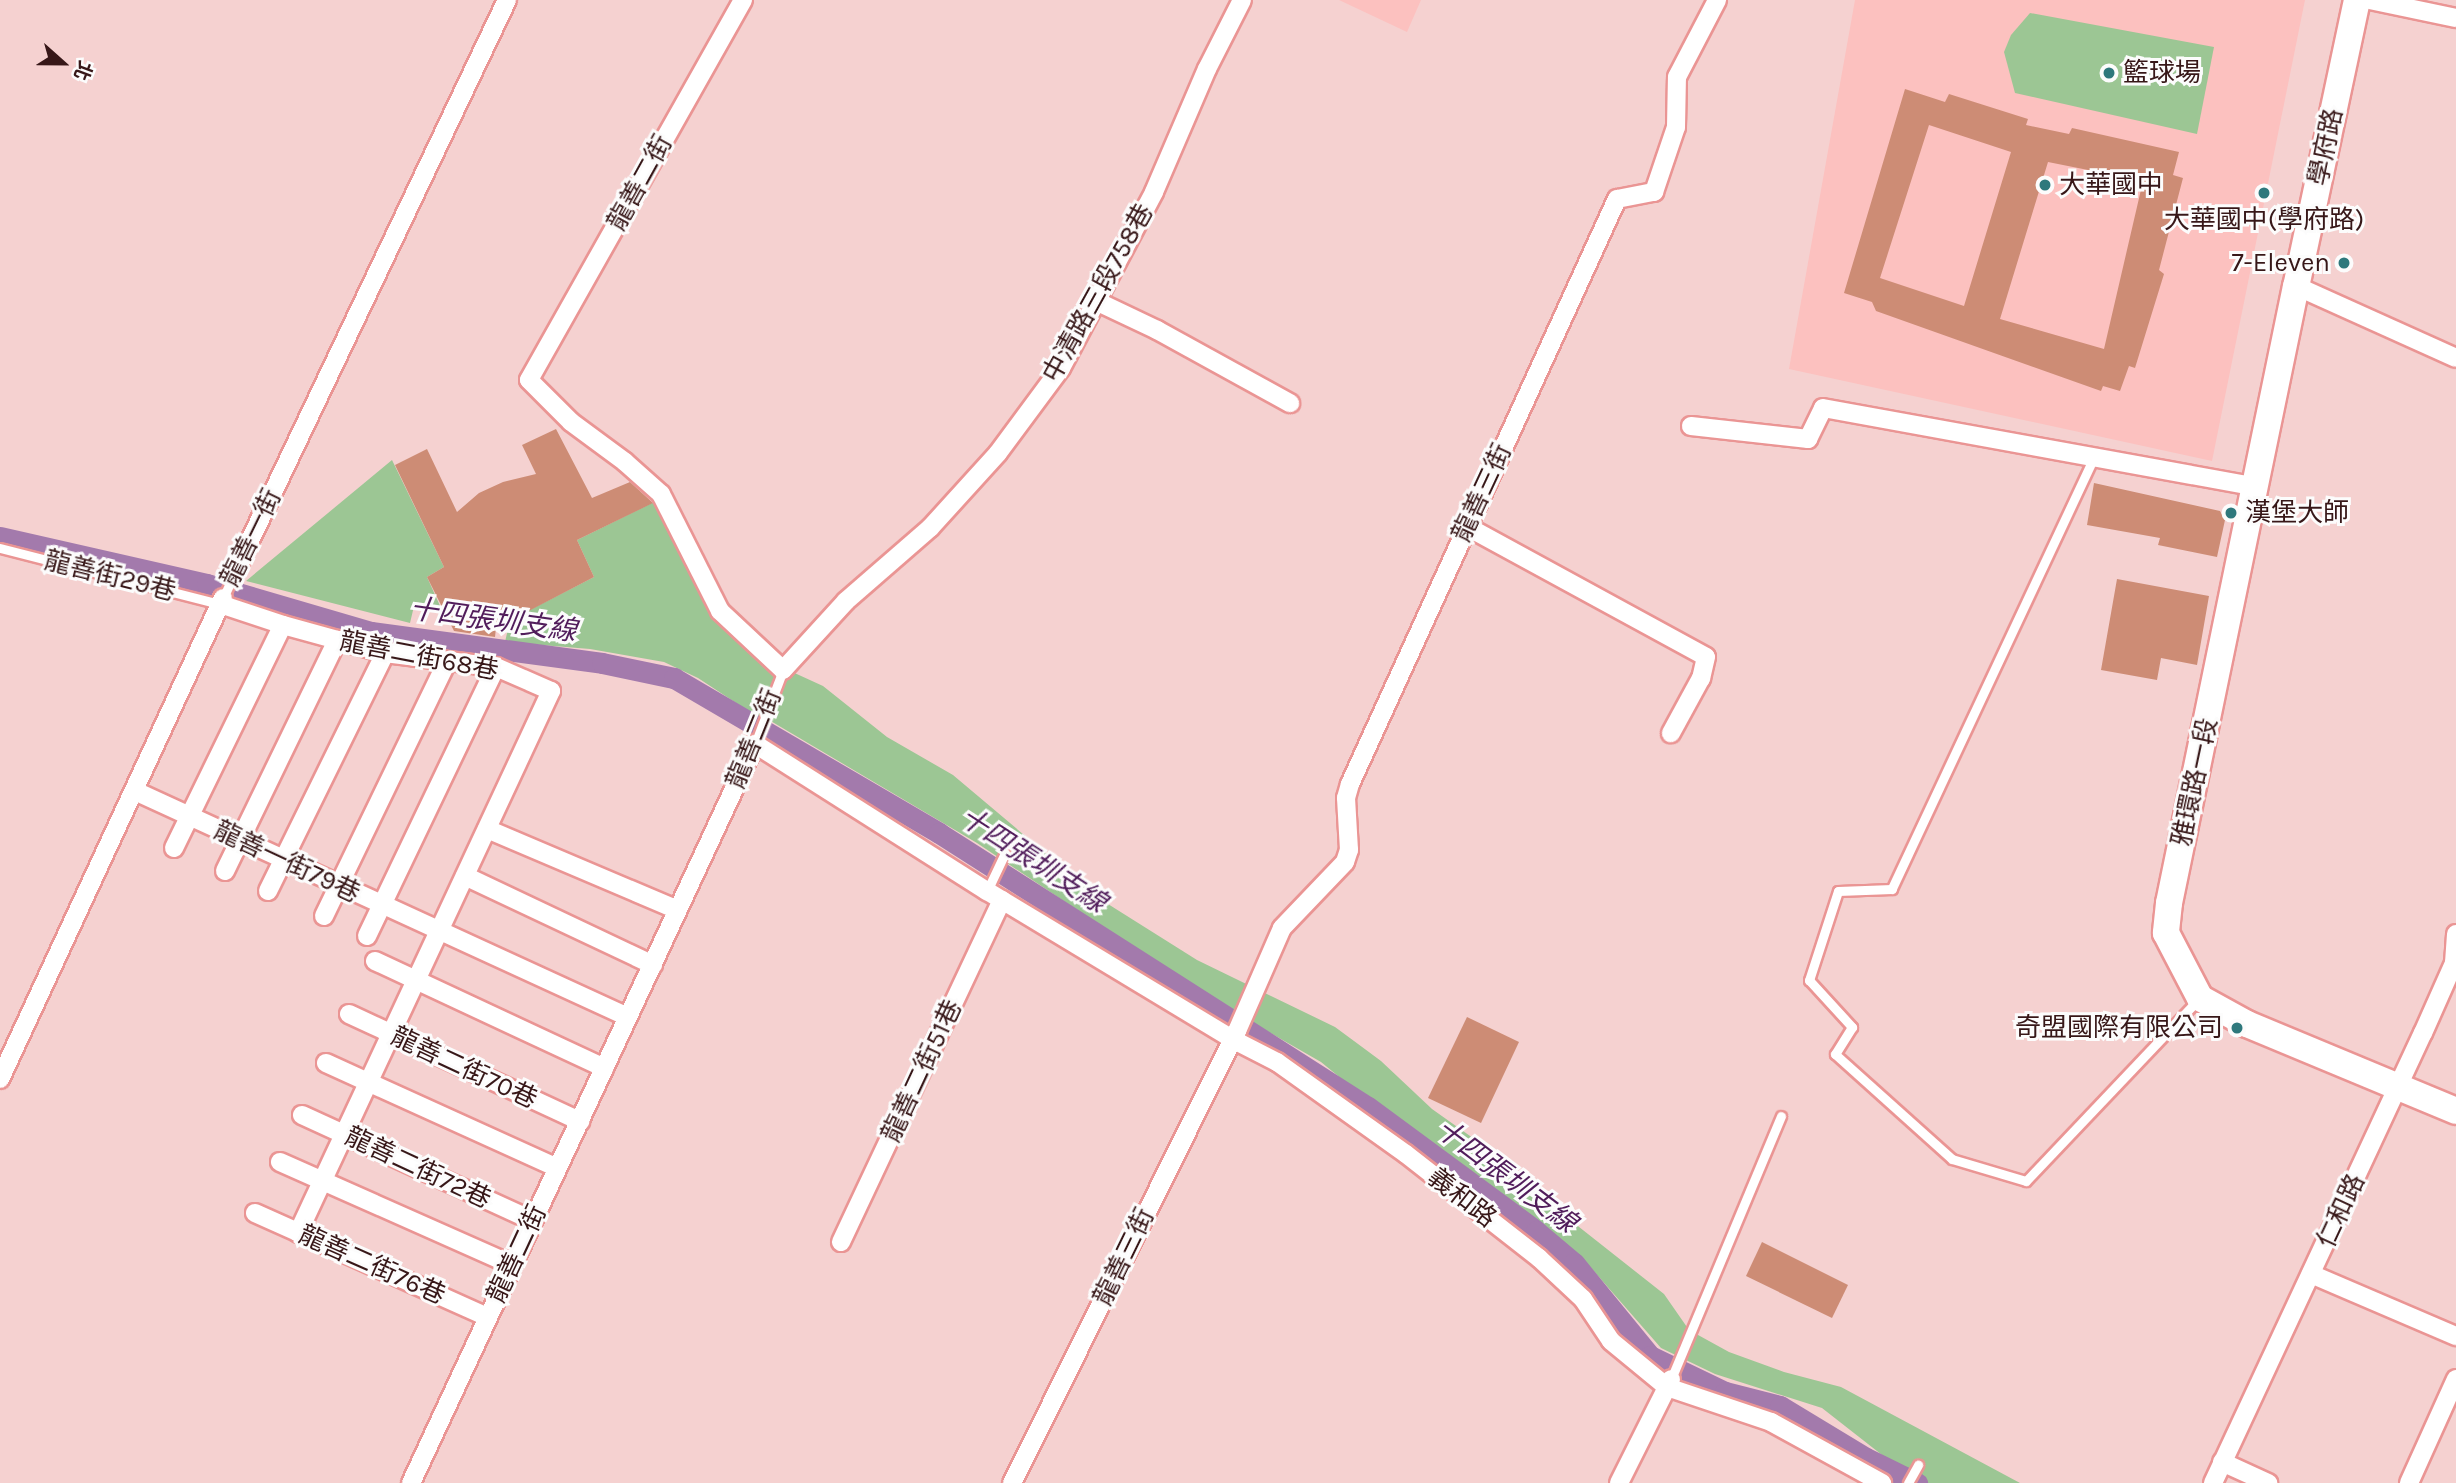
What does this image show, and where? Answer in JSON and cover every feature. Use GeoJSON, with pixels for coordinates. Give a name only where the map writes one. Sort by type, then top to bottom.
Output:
{"type":"FeatureCollection","features":[{"type":"Feature","properties":{"kind":"street","name":"龍善一街"},"geometry":{"type":"LineString","coordinates":[[236,570],[507,0]]}},
{"type":"Feature","properties":{"kind":"street","name":"龍善二街"},"geometry":{"type":"LineString","coordinates":[[743,0],[529,380],[571,422],[625,462],[662,494],[720,611],[783,670]]}},
{"type":"Feature","properties":{"kind":"street","name":"中清路三段758巷"},"geometry":{"type":"LineString","coordinates":[[783,670],[846,601],[930,528],[998,453],[1061,368],[1154,192],[1207,69],[1241,0]]}},
{"type":"Feature","properties":{"kind":"street","name":"龍善三街"},"geometry":{"type":"LineString","coordinates":[[1012,1483],[1252,999],[1282,928],[1345,862],[1349,850],[1346,798],[1350,784],[1617,199],[1654,192],[1676,127],[1677,77],[1717,0]]}},
{"type":"Feature","properties":{"kind":"street","name":"學府路"},"geometry":{"type":"LineString","coordinates":[[2296,286],[2357,0]]}},
{"type":"Feature","properties":{"kind":"street"},"geometry":{"type":"LineString","coordinates":[[2370,0],[2456,18]]}},
{"type":"Feature","properties":{"kind":"street"},"geometry":{"type":"LineString","coordinates":[[2296,286],[2456,358]]}},
{"type":"Feature","properties":{"kind":"street","name":"雅環路一段"},"geometry":{"type":"LineString","coordinates":[[2200,998],[2166,933],[2169,903],[2257,487],[2296,286]]}},
{"type":"Feature","properties":{"kind":"street"},"geometry":{"type":"LineString","coordinates":[[1096,301],[1157,330],[1290,403]]}},
{"type":"Feature","properties":{"kind":"street"},"geometry":{"type":"LineString","coordinates":[[1691,426],[1808,439],[1823,408],[2257,487]]}},
{"type":"Feature","properties":{"kind":"street"},"geometry":{"type":"LineString","coordinates":[[1466,526],[1706,657],[1701,678],[1671,733]]}},
{"type":"Feature","properties":{"kind":"street","name":"龍善一街"},"geometry":{"type":"LineString","coordinates":[[0,1079],[222,601]]}},
{"type":"Feature","properties":{"kind":"street","name":"龍善二街68巷"},"geometry":{"type":"LineString","coordinates":[[222,601],[283,625],[385,653],[496,667],[551,691],[298,1233]]}},
{"type":"Feature","properties":{"kind":"street"},"geometry":{"type":"LineString","coordinates":[[174,848],[283,625]]}},
{"type":"Feature","properties":{"kind":"street"},"geometry":{"type":"LineString","coordinates":[[225,872],[337,640]]}},
{"type":"Feature","properties":{"kind":"street"},"geometry":{"type":"LineString","coordinates":[[268,891],[385,653]]}},
{"type":"Feature","properties":{"kind":"street"},"geometry":{"type":"LineString","coordinates":[[324,916],[447,661]]}},
{"type":"Feature","properties":{"kind":"street"},"geometry":{"type":"LineString","coordinates":[[367,936],[496,667]]}},
{"type":"Feature","properties":{"kind":"street","name":"龍善二街"},"geometry":{"type":"LineString","coordinates":[[411,1483],[755,744]]}},
{"type":"Feature","properties":{"kind":"street"},"geometry":{"type":"LineString","coordinates":[[755,744],[994,895],[1234,1035]]}},
{"type":"Feature","properties":{"kind":"street","name":"龍善一街79巷"},"geometry":{"type":"LineString","coordinates":[[135,792],[439,932]]}},
{"type":"Feature","properties":{"kind":"street"},"geometry":{"type":"LineString","coordinates":[[487,829],[678,910]]}},
{"type":"Feature","properties":{"kind":"street"},"geometry":{"type":"LineString","coordinates":[[465,876],[653,965]]}},
{"type":"Feature","properties":{"kind":"street","name":"龍善二街51巷"},"geometry":{"type":"LineString","coordinates":[[841,1241],[994,895]]}},
{"type":"Feature","properties":{"kind":"street"},"geometry":{"type":"LineString","coordinates":[[439,932],[628,1017]]}},
{"type":"Feature","properties":{"kind":"street","name":"仁和路"},"geometry":{"type":"LineString","coordinates":[[2213,1483],[2399,1088],[2454,963],[2456,934]]}},
{"type":"Feature","properties":{"kind":"street"},"geometry":{"type":"LineString","coordinates":[[374,961],[604,1068]]}},
{"type":"Feature","properties":{"kind":"street"},"geometry":{"type":"LineString","coordinates":[[2200,998],[2247,1024],[2456,1111]]}},
{"type":"Feature","properties":{"kind":"street","name":"龍善二街70巷"},"geometry":{"type":"LineString","coordinates":[[349,1014],[580,1121]]}},
{"type":"Feature","properties":{"kind":"street","name":"義和路"},"geometry":{"type":"LineString","coordinates":[[1234,1035],[1277,1062],[1395,1146],[1539,1258],[1583,1299],[1611,1341],[1669,1383],[1771,1422],[1882,1483]]}},
{"type":"Feature","properties":{"kind":"street"},"geometry":{"type":"LineString","coordinates":[[326,1063],[557,1168]]}},
{"type":"Feature","properties":{"kind":"street","name":"龍善二街72巷"},"geometry":{"type":"LineString","coordinates":[[302,1115],[533,1221]]}},
{"type":"Feature","properties":{"kind":"street"},"geometry":{"type":"LineString","coordinates":[[280,1162],[512,1265]]}},
{"type":"Feature","properties":{"kind":"street","name":"龍善二街76巷"},"geometry":{"type":"LineString","coordinates":[[255,1213],[488,1317]]}},
{"type":"Feature","properties":{"kind":"street"},"geometry":{"type":"LineString","coordinates":[[2311,1275],[2456,1336]]}},
{"type":"Feature","properties":{"kind":"street"},"geometry":{"type":"LineString","coordinates":[[2409,1483],[2456,1379]]}},
{"type":"Feature","properties":{"kind":"street"},"geometry":{"type":"LineString","coordinates":[[1619,1483],[1669,1383]]}},
{"type":"Feature","properties":{"kind":"street"},"geometry":{"type":"LineString","coordinates":[[2222,1462],[2268,1483]]}},
{"type":"Feature","properties":{"kind":"lane"},"geometry":{"type":"LineString","coordinates":[[2094,457],[1892,889],[1838,891],[1809,979],[1852,1027],[1835,1054],[1952,1159],[2026,1181],[2200,998]]}},
{"type":"Feature","properties":{"kind":"lane","name":"龍善街29巷"},"geometry":{"type":"LineString","coordinates":[[0,548],[222,601]]}},
{"type":"Feature","properties":{"kind":"lane","name":"龍善一街"},"geometry":{"type":"LineString","coordinates":[[222,601],[236,570]]}},
{"type":"Feature","properties":{"kind":"lane","name":"龍善二街"},"geometry":{"type":"LineString","coordinates":[[755,744],[783,670]]}},
{"type":"Feature","properties":{"kind":"lane"},"geometry":{"type":"LineString","coordinates":[[994,895],[1005,853]]}},
{"type":"Feature","properties":{"kind":"lane"},"geometry":{"type":"LineString","coordinates":[[1669,1383],[1781,1116]]}},
{"type":"Feature","properties":{"kind":"lane"},"geometry":{"type":"LineString","coordinates":[[1908,1483],[1918,1465]]}},
{"type":"Feature","properties":{"kind":"shaded area"},"geometry":{"type":"Polygon","coordinates":[[[1339,0],[1421,0],[1407,32],[1339,0]]]}},
{"type":"Feature","properties":{"kind":"shaded area","name":"大華國中"},"geometry":{"type":"Polygon","coordinates":[[[1855,0],[2305,0],[2212,461],[1789,369],[1855,0]]]}},
{"type":"Feature","properties":{"kind":"green space","name":"籃球場"},"geometry":{"type":"Polygon","coordinates":[[[2030,13],[2214,47],[2197,134],[2015,93],[2004,52],[2011,35],[2030,13]]]}},
{"type":"Feature","properties":{"kind":"green space"},"geometry":{"type":"Polygon","coordinates":[[[392,460],[444,567],[427,577],[441,608],[415,602],[410,623],[246,581],[392,460]]]}},
{"type":"Feature","properties":{"kind":"green space"},"geometry":{"type":"Polygon","coordinates":[[[658,497],[715,614],[777,672],[759,718],[698,678],[664,662],[590,649],[505,642],[510,620],[594,577],[577,540],[654,502],[658,497]]]}},
{"type":"Feature","properties":{"kind":"green space"},"geometry":{"type":"Polygon","coordinates":[[[788,670],[823,686],[887,737],[953,775],[1100,899],[1197,960],[1335,1027],[1381,1061],[1432,1109],[1487,1148],[1508,1171],[1664,1294],[1689,1330],[1729,1352],[1784,1372],[1841,1387],[2020,1483],[1905,1483],[1887,1472],[1891,1462],[1822,1408],[1715,1374],[1661,1348],[1592,1269],[1562,1240],[1365,1098],[1321,1062],[1204,995],[977,843],[769,720],[788,670]]]}},
{"type":"Feature","properties":{"kind":"building"},"geometry":{"type":"Polygon","coordinates":[[[1905,89],[1945,102],[1949,94],[2028,119],[2026,125],[2069,134],[2072,128],[2179,152],[2173,175],[2183,178],[2159,270],[2164,274],[2135,368],[2129,366],[2120,391],[2103,386],[2101,391],[1876,311],[1872,302],[1844,293],[1905,89]],[[1929,125],[1880,278],[1964,306],[2011,152],[1929,125]],[[2048,162],[2000,319],[2104,349],[2143,181],[2048,162]]]}},
{"type":"Feature","properties":{"kind":"building"},"geometry":{"type":"Polygon","coordinates":[[[556,429],[592,498],[630,482],[653,503],[577,540],[594,577],[496,628],[495,637],[454,631],[427,577],[444,567],[395,465],[427,449],[457,512],[479,493],[503,482],[536,474],[522,445],[556,429]]]}},
{"type":"Feature","properties":{"kind":"building"},"geometry":{"type":"Polygon","coordinates":[[[2094,483],[2220,511],[2225,520],[2217,557],[2158,545],[2160,538],[2087,525],[2094,483]]]}},
{"type":"Feature","properties":{"kind":"building"},"geometry":{"type":"Polygon","coordinates":[[[2117,579],[2209,596],[2197,665],[2161,658],[2157,680],[2101,670],[2117,579]]]}},
{"type":"Feature","properties":{"kind":"building"},"geometry":{"type":"Polygon","coordinates":[[[1467,1017],[1519,1042],[1481,1123],[1428,1098],[1467,1017]]]}},
{"type":"Feature","properties":{"kind":"building"},"geometry":{"type":"Polygon","coordinates":[[[1762,1242],[1848,1285],[1832,1318],[1746,1276],[1762,1242]]]}},
{"type":"Feature","properties":{"kind":"waterway","name":"十四張圳支線"},"geometry":{"type":"LineString","coordinates":[[0,537],[207,584],[371,632],[602,663],[674,678],[939,833],[1368,1107],[1536,1231],[1574,1263],[1650,1356],[1725,1392],[1780,1406],[1866,1458],[1917,1483]]}},
{"type":"Feature","properties":{"kind":"place","name":"籃球場"},"geometry":{"type":"Point","coordinates":[2109,73]}},
{"type":"Feature","properties":{"kind":"place","name":"大華國中"},"geometry":{"type":"Point","coordinates":[2045,185]}},
{"type":"Feature","properties":{"kind":"place","name":"大華國中(學府路)"},"geometry":{"type":"Point","coordinates":[2264,193]}},
{"type":"Feature","properties":{"kind":"place","name":"7-Eleven"},"geometry":{"type":"Point","coordinates":[2344,263]}},
{"type":"Feature","properties":{"kind":"place","name":"漢堡大師"},"geometry":{"type":"Point","coordinates":[2231,513]}},
{"type":"Feature","properties":{"kind":"place","name":"奇盟國際有限公司"},"geometry":{"type":"Point","coordinates":[2237,1028]}}]}
